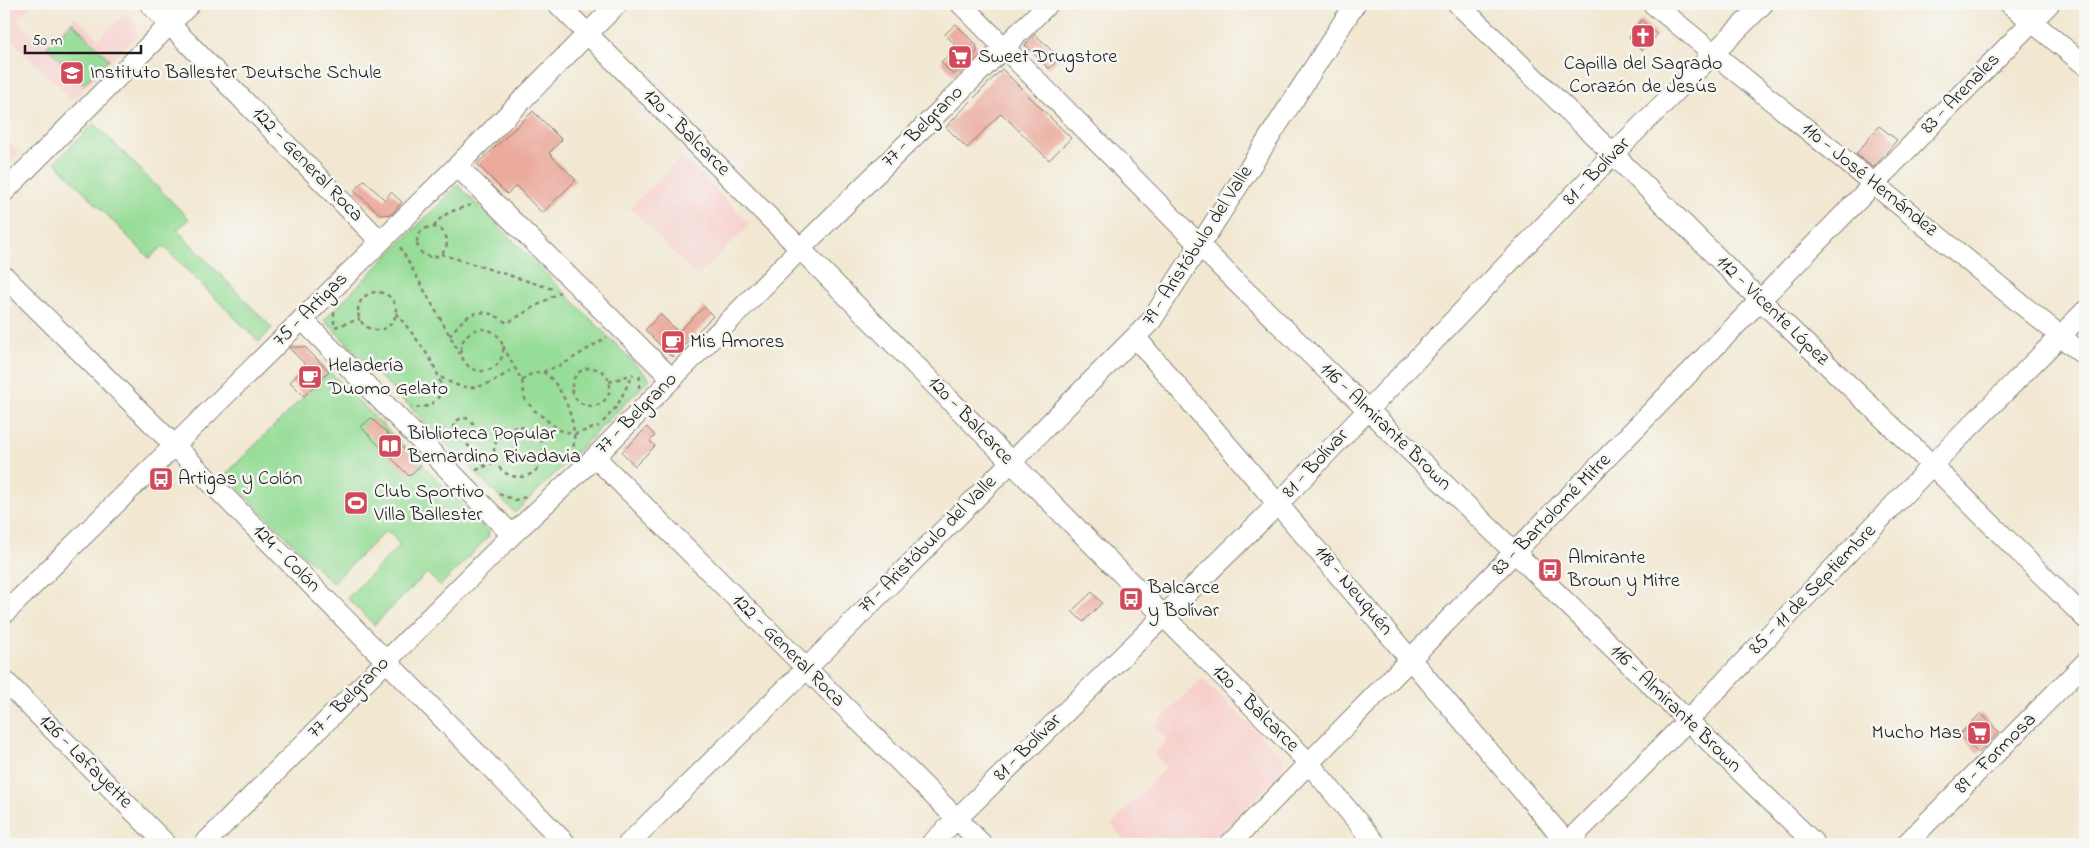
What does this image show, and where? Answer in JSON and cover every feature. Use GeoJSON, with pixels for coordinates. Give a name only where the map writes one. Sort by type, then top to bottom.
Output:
{"type":"FeatureCollection","features":[{"type":"Feature","properties":{"kind":"street","name":"122 - General Roca"},"geometry":{"type":"LineString","coordinates":[[150,4],[387,247]]}},
{"type":"Feature","properties":{"kind":"street"},"geometry":{"type":"LineString","coordinates":[[4,192],[190,4]]}},
{"type":"Feature","properties":{"kind":"street","name":"120 - Balcarce"},"geometry":{"type":"LineString","coordinates":[[558,4],[801,248],[1010,463],[1308,762],[1376,844]]}},
{"type":"Feature","properties":{"kind":"street","name":"75 - Artigas"},"geometry":{"type":"LineString","coordinates":[[4,614],[302,319],[387,247],[457,166],[617,4]]}},
{"type":"Feature","properties":{"kind":"street","name":"116 - Almirante Brown"},"geometry":{"type":"LineString","coordinates":[[961,4],[1367,410],[1815,844]]}},
{"type":"Feature","properties":{"kind":"street","name":"77 - Belgrano"},"geometry":{"type":"LineString","coordinates":[[204,844],[512,535],[595,457],[801,248],[1048,4]]}},
{"type":"Feature","properties":{"kind":"street","name":"79 - Aristóbulo del Valle"},"geometry":{"type":"LineString","coordinates":[[628,844],[806,669],[1151,321],[1356,4]]}},
{"type":"Feature","properties":{"kind":"street","name":"112 - Vicente López"},"geometry":{"type":"LineString","coordinates":[[1458,4],[1614,154],[1760,300],[1932,465],[2085,618]]}},
{"type":"Feature","properties":{"kind":"street","name":"110 - José Hernández"},"geometry":{"type":"LineString","coordinates":[[1653,4],[2085,356]]}},
{"type":"Feature","properties":{"kind":"street","name":"81 - Bolívar"},"geometry":{"type":"LineString","coordinates":[[931,844],[1279,504],[1614,154],[1763,4]]}},
{"type":"Feature","properties":{"kind":"street"},"geometry":{"type":"LineString","coordinates":[[2010,4],[2085,65]]}},
{"type":"Feature","properties":{"kind":"street","name":"83 - Arenales"},"geometry":{"type":"LineString","coordinates":[[1873,184],[2049,4]]}},
{"type":"Feature","properties":{"kind":"street"},"geometry":{"type":"LineString","coordinates":[[457,166],[672,379]]}},
{"type":"Feature","properties":{"kind":"street","name":"83 - Bartolomé Mitre"},"geometry":{"type":"LineString","coordinates":[[1230,844],[1308,762],[1515,554],[1873,184]]}},
{"type":"Feature","properties":{"kind":"street","name":"124 - Colón"},"geometry":{"type":"LineString","coordinates":[[4,276],[387,660],[566,844]]}},
{"type":"Feature","properties":{"kind":"street","name":"85 - 11 de Septiembre"},"geometry":{"type":"LineString","coordinates":[[1567,844],[1687,722],[1932,465],[2085,311]]}},
{"type":"Feature","properties":{"kind":"street"},"geometry":{"type":"LineString","coordinates":[[302,319],[512,535]]}},
{"type":"Feature","properties":{"kind":"street","name":"118 - Neuquén"},"geometry":{"type":"LineString","coordinates":[[1136,338],[1567,844]]}},
{"type":"Feature","properties":{"kind":"street","name":"122 - General Roca"},"geometry":{"type":"LineString","coordinates":[[595,457],[982,844]]}},
{"type":"Feature","properties":{"kind":"street","name":"89 - Formosa"},"geometry":{"type":"LineString","coordinates":[[1906,844],[2085,663]]}},
{"type":"Feature","properties":{"kind":"street","name":"126 - Lafayette"},"geometry":{"type":"LineString","coordinates":[[4,680],[166,844]]}},
{"type":"Feature","properties":{"kind":"path"},"geometry":{"type":"LineString","coordinates":[[434,228],[438,219],[449,212],[473,204]]}},
{"type":"Feature","properties":{"kind":"path"},"geometry":{"type":"LineString","coordinates":[[414,233],[420,227]]}},
{"type":"Feature","properties":{"kind":"path"},"geometry":{"type":"LineString","coordinates":[[441,254],[446,246],[445,236],[439,229],[424,229],[420,232],[417,246],[427,256],[432,257],[441,254],[561,292],[507,323],[495,314],[480,312],[468,316],[460,322],[450,336]]}},
{"type":"Feature","properties":{"kind":"path"},"geometry":{"type":"LineString","coordinates":[[387,247],[400,247],[462,358],[470,368],[477,371],[491,370],[501,360],[503,346]]}},
{"type":"Feature","properties":{"kind":"path"},"geometry":{"type":"LineString","coordinates":[[396,313],[391,324],[381,330],[368,328],[360,319],[359,307],[361,301],[377,292],[383,293],[393,301],[396,313],[426,352],[440,376],[442,385],[439,399],[428,407],[410,406],[416,414]]}},
{"type":"Feature","properties":{"kind":"path"},"geometry":{"type":"LineString","coordinates":[[340,306],[334,312],[334,327],[341,334]]}},
{"type":"Feature","properties":{"kind":"path"},"geometry":{"type":"LineString","coordinates":[[334,327],[360,319]]}},
{"type":"Feature","properties":{"kind":"path"},"geometry":{"type":"LineString","coordinates":[[462,358],[460,351],[465,337],[476,329],[490,330],[501,340],[522,381],[526,399],[534,410],[559,430],[575,434],[598,427],[617,406],[633,374],[609,382]]}},
{"type":"Feature","properties":{"kind":"path"},"geometry":{"type":"LineString","coordinates":[[522,381],[532,373],[543,372],[565,363],[612,334]]}},
{"type":"Feature","properties":{"kind":"path"},"geometry":{"type":"LineString","coordinates":[[639,396],[641,365]]}},
{"type":"Feature","properties":{"kind":"path"},"geometry":{"type":"LineString","coordinates":[[440,376],[451,384],[475,388],[485,386],[499,379],[514,368]]}},
{"type":"Feature","properties":{"kind":"path"},"geometry":{"type":"LineString","coordinates":[[596,368],[606,376],[609,382],[610,388],[605,399],[595,406],[583,404],[574,396],[572,390],[574,377],[584,369],[596,368]]}},
{"type":"Feature","properties":{"kind":"path"},"geometry":{"type":"LineString","coordinates":[[543,372],[552,377],[560,391],[575,434],[572,452],[567,459]]}},
{"type":"Feature","properties":{"kind":"path"},"geometry":{"type":"LineString","coordinates":[[617,406],[624,403]]}},
{"type":"Feature","properties":{"kind":"path"},"geometry":{"type":"LineString","coordinates":[[461,437],[467,437],[472,433],[474,427],[471,421],[462,418],[456,421],[454,427],[456,434],[461,437],[485,466]]}},
{"type":"Feature","properties":{"kind":"path"},"geometry":{"type":"LineString","coordinates":[[513,428],[530,430],[541,442],[543,457],[535,470],[529,475],[513,476],[506,473],[496,462],[495,445],[505,431],[513,428]]}},
{"type":"Feature","properties":{"kind":"path"},"geometry":{"type":"LineString","coordinates":[[448,447],[443,442],[456,434]]}},
{"type":"Feature","properties":{"kind":"path"},"geometry":{"type":"LineString","coordinates":[[476,470],[496,462]]}},
{"type":"Feature","properties":{"kind":"path"},"geometry":{"type":"LineString","coordinates":[[470,467],[481,476]]}},
{"type":"Feature","properties":{"kind":"path"},"geometry":{"type":"LineString","coordinates":[[497,492],[502,497],[516,500],[530,495]]}},
{"type":"Feature","properties":{"kind":"shaded area","name":"Instituto Ballester Deutsche Schule"},"geometry":{"type":"Polygon","coordinates":[[[4,4],[32,4],[17,19],[45,46],[75,16],[99,39],[126,13],[137,25],[137,35],[72,100],[4,32],[4,4]]]}},
{"type":"Feature","properties":{"kind":"shaded area"},"geometry":{"type":"Polygon","coordinates":[[[4,138],[19,153],[4,168],[4,138]]]}},
{"type":"Feature","properties":{"kind":"shaded area"},"geometry":{"type":"Polygon","coordinates":[[[682,156],[750,224],[697,277],[630,208],[682,156]]]}},
{"type":"Feature","properties":{"kind":"shaded area"},"geometry":{"type":"Polygon","coordinates":[[[1202,678],[1284,759],[1284,769],[1211,844],[1130,844],[1111,825],[1166,767],[1153,754],[1168,740],[1154,726],[1202,678]]]}},
{"type":"Feature","properties":{"kind":"green space"},"geometry":{"type":"Polygon","coordinates":[[[72,22],[109,59],[84,84],[47,47],[72,22]]]}},
{"type":"Feature","properties":{"kind":"green space"},"geometry":{"type":"Polygon","coordinates":[[[94,123],[189,219],[177,230],[272,328],[259,342],[163,246],[149,258],[55,162],[94,123]]]}},
{"type":"Feature","properties":{"kind":"green space"},"geometry":{"type":"Polygon","coordinates":[[[458,185],[650,379],[515,513],[324,320],[458,185]]]}},
{"type":"Feature","properties":{"kind":"green space","name":"Club Sportivo Villa Ballester"},"geometry":{"type":"Polygon","coordinates":[[[329,371],[489,531],[488,537],[440,586],[427,573],[374,625],[347,598],[400,545],[387,530],[332,583],[225,475],[329,371]]]}},
{"type":"Feature","properties":{"kind":"building","name":"Capilla del Sagrado Corazón de Jesús"},"geometry":{"type":"Polygon","coordinates":[[[1641,20],[1657,35],[1642,51],[1629,37],[1641,20]]]}},
{"type":"Feature","properties":{"kind":"building"},"geometry":{"type":"Polygon","coordinates":[[[956,24],[977,46],[977,52],[953,75],[941,62],[957,47],[945,34],[956,24]]]}},
{"type":"Feature","properties":{"kind":"building"},"geometry":{"type":"Polygon","coordinates":[[[1035,34],[1059,58],[1049,69],[1025,45],[1035,34]]]}},
{"type":"Feature","properties":{"kind":"building"},"geometry":{"type":"Polygon","coordinates":[[[1002,69],[1071,138],[1049,160],[1001,113],[967,148],[946,127],[1002,69]]]}},
{"type":"Feature","properties":{"kind":"building"},"geometry":{"type":"Polygon","coordinates":[[[533,111],[562,140],[549,153],[576,180],[542,213],[516,186],[507,194],[477,164],[533,111]]]}},
{"type":"Feature","properties":{"kind":"building"},"geometry":{"type":"Polygon","coordinates":[[[1879,126],[1897,140],[1873,168],[1856,154],[1879,126]]]}},
{"type":"Feature","properties":{"kind":"building"},"geometry":{"type":"Polygon","coordinates":[[[364,180],[385,200],[391,192],[402,202],[392,214],[381,215],[354,191],[364,180]]]}},
{"type":"Feature","properties":{"kind":"building"},"geometry":{"type":"Polygon","coordinates":[[[704,307],[713,316],[672,357],[645,330],[660,314],[678,332],[704,307]]]}},
{"type":"Feature","properties":{"kind":"building","name":"Heladería Duomo Gelato"},"geometry":{"type":"Polygon","coordinates":[[[305,347],[329,371],[304,396],[290,382],[307,366],[289,348],[305,347]]]}},
{"type":"Feature","properties":{"kind":"building","name":"Biblioteca Popular Bernardino Rivadavia"},"geometry":{"type":"Polygon","coordinates":[[[371,418],[421,465],[409,476],[361,427],[371,418]]]}},
{"type":"Feature","properties":{"kind":"building"},"geometry":{"type":"Polygon","coordinates":[[[647,427],[655,436],[650,441],[655,446],[635,466],[622,452],[647,427]]]}},
{"type":"Feature","properties":{"kind":"building"},"geometry":{"type":"Polygon","coordinates":[[[1092,592],[1102,603],[1083,622],[1072,611],[1092,592]]]}},
{"type":"Feature","properties":{"kind":"building","name":"Mucho Mas"},"geometry":{"type":"Polygon","coordinates":[[[1981,713],[1999,732],[1978,753],[1959,735],[1981,713]]]}},
{"type":"Feature","properties":{"kind":"place","name":"Capilla del Sagrado Corazón de Jesús"},"geometry":{"type":"Point","coordinates":[1643,36]}},
{"type":"Feature","properties":{"kind":"place","name":"Sweet Drugstore"},"geometry":{"type":"Point","coordinates":[960,57]}},
{"type":"Feature","properties":{"kind":"place","name":"Instituto Ballester Deutsche Schule"},"geometry":{"type":"Point","coordinates":[72,73]}},
{"type":"Feature","properties":{"kind":"place","name":"Mis Amores"},"geometry":{"type":"Point","coordinates":[673,342]}},
{"type":"Feature","properties":{"kind":"place","name":"Heladería Duomo Gelato"},"geometry":{"type":"Point","coordinates":[310,377]}},
{"type":"Feature","properties":{"kind":"place","name":"Biblioteca Popular Bernardino Rivadavia"},"geometry":{"type":"Point","coordinates":[390,446]}},
{"type":"Feature","properties":{"kind":"place","name":"Artigas y Colón"},"geometry":{"type":"Point","coordinates":[161,479]}},
{"type":"Feature","properties":{"kind":"place","name":"Club Sportivo Villa Ballester"},"geometry":{"type":"Point","coordinates":[356,503]}},
{"type":"Feature","properties":{"kind":"place","name":"Almirante Brown y Mitre"},"geometry":{"type":"Point","coordinates":[1550,570]}},
{"type":"Feature","properties":{"kind":"place","name":"Balcarce y Bolívar"},"geometry":{"type":"Point","coordinates":[1131,599]}},
{"type":"Feature","properties":{"kind":"place","name":"Mucho Mas"},"geometry":{"type":"Point","coordinates":[1979,733]}}]}
